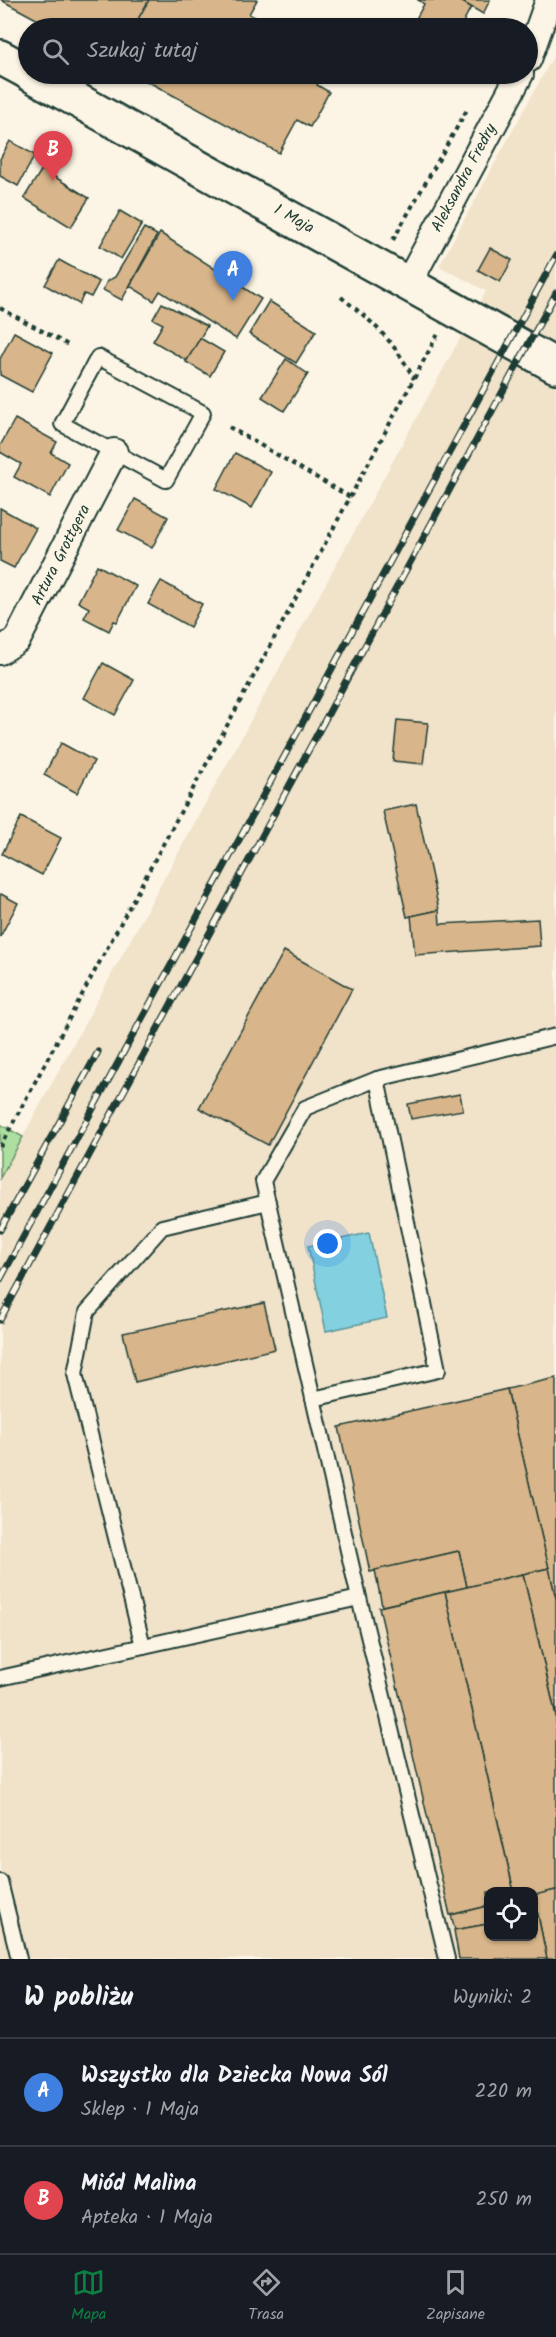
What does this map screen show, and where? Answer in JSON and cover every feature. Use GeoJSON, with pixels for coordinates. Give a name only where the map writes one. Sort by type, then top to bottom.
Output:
{"type":"FeatureCollection","features":[{"type":"Feature","properties":{"kind":"street"},"geometry":{"type":"LineString","coordinates":[[538,31],[549,0]]}},
{"type":"Feature","properties":{"kind":"street","name":"1 Maja"},"geometry":{"type":"LineString","coordinates":[[0,57],[18,67]]}},
{"type":"Feature","properties":{"kind":"street","name":"1 Maja"},"geometry":{"type":"LineString","coordinates":[[49,84],[409,282],[556,366]]}},
{"type":"Feature","properties":{"kind":"street","name":"Aleksandra Fredry"},"geometry":{"type":"LineString","coordinates":[[409,282],[515,84]]}},
{"type":"Feature","properties":{"kind":"street","name":"Artura Grottgera"},"geometry":{"type":"LineString","coordinates":[[0,651],[18,640],[114,452]]}},
{"type":"Feature","properties":{"kind":"lane"},"geometry":{"type":"LineString","coordinates":[[98,357],[202,413],[166,480],[114,452],[62,424],[98,357]]}},
{"type":"Feature","properties":{"kind":"lane"},"geometry":{"type":"LineString","coordinates":[[447,1959],[359,1598],[263,1181],[305,1108],[376,1079],[556,1036]]}},
{"type":"Feature","properties":{"kind":"lane"},"geometry":{"type":"LineString","coordinates":[[313,1399],[438,1370],[376,1079]]}},
{"type":"Feature","properties":{"kind":"lane"},"geometry":{"type":"LineString","coordinates":[[142,1647],[75,1374],[87,1312],[162,1227],[268,1202]]}},
{"type":"Feature","properties":{"kind":"lane"},"geometry":{"type":"LineString","coordinates":[[0,1678],[359,1598]]}},
{"type":"Feature","properties":{"kind":"lane"},"geometry":{"type":"LineString","coordinates":[[0,1882],[19,1959]]}},
{"type":"Feature","properties":{"kind":"path"},"geometry":{"type":"LineString","coordinates":[[390,245],[472,100]]}},
{"type":"Feature","properties":{"kind":"path"},"geometry":{"type":"LineString","coordinates":[[341,297],[379,327],[404,360],[414,380]]}},
{"type":"Feature","properties":{"kind":"path"},"geometry":{"type":"LineString","coordinates":[[0,308],[70,346]]}},
{"type":"Feature","properties":{"kind":"path"},"geometry":{"type":"LineString","coordinates":[[0,1147],[441,328]]}},
{"type":"Feature","properties":{"kind":"path"},"geometry":{"type":"LineString","coordinates":[[229,427],[351,497]]}},
{"type":"Feature","properties":{"kind":"shaded area"},"geometry":{"type":"Polygon","coordinates":[[[556,51],[556,1959],[0,1959],[0,1178],[486,291],[439,266],[556,51]]]}},
{"type":"Feature","properties":{"kind":"green space"},"geometry":{"type":"Polygon","coordinates":[[[0,1124],[23,1137],[0,1178],[0,1124]]]}},
{"type":"Feature","properties":{"kind":"water"},"geometry":{"type":"Polygon","coordinates":[[[369,1233],[387,1318],[326,1331],[308,1246],[369,1233]]]}},
{"type":"Feature","properties":{"kind":"building"},"geometry":{"type":"Polygon","coordinates":[[[1,0],[149,0],[139,18],[34,18],[1,0]]]}},
{"type":"Feature","properties":{"kind":"building"},"geometry":{"type":"Polygon","coordinates":[[[149,0],[257,0],[249,14],[257,18],[139,18],[149,0]]]}},
{"type":"Feature","properties":{"kind":"building"},"geometry":{"type":"Polygon","coordinates":[[[418,0],[459,0],[471,7],[465,18],[416,18],[424,4],[418,0]]]}},
{"type":"Feature","properties":{"kind":"building"},"geometry":{"type":"Polygon","coordinates":[[[459,0],[490,0],[483,14],[459,0]]]}},
{"type":"Feature","properties":{"kind":"building"},"geometry":{"type":"Polygon","coordinates":[[[152,84],[318,84],[329,92],[310,127],[297,120],[279,153],[152,84]]]}},
{"type":"Feature","properties":{"kind":"building"},"geometry":{"type":"Polygon","coordinates":[[[10,141],[35,155],[18,186],[0,176],[0,159],[10,141]]]}},
{"type":"Feature","properties":{"kind":"building"},"geometry":{"type":"Polygon","coordinates":[[[42,169],[89,198],[71,227],[24,198],[42,169]]]}},
{"type":"Feature","properties":{"kind":"building"},"geometry":{"type":"Polygon","coordinates":[[[120,211],[142,224],[121,259],[100,246],[120,211]]]}},
{"type":"Feature","properties":{"kind":"building"},"geometry":{"type":"Polygon","coordinates":[[[144,228],[157,235],[122,300],[103,290],[107,281],[115,277],[144,228]]]}},
{"type":"Feature","properties":{"kind":"building"},"geometry":{"type":"Polygon","coordinates":[[[160,233],[261,299],[236,339],[160,291],[154,301],[130,286],[160,233]]]}},
{"type":"Feature","properties":{"kind":"building"},"geometry":{"type":"Polygon","coordinates":[[[490,248],[512,260],[500,282],[478,270],[490,248]]]}},
{"type":"Feature","properties":{"kind":"building"},"geometry":{"type":"Polygon","coordinates":[[[59,260],[99,282],[91,297],[84,294],[79,304],[45,285],[59,260]]]}},
{"type":"Feature","properties":{"kind":"building"},"geometry":{"type":"Polygon","coordinates":[[[269,301],[316,331],[296,363],[249,334],[269,301]]]}},
{"type":"Feature","properties":{"kind":"building"},"geometry":{"type":"Polygon","coordinates":[[[162,303],[207,326],[187,361],[153,341],[163,324],[153,319],[162,303]]]}},
{"type":"Feature","properties":{"kind":"building"},"geometry":{"type":"Polygon","coordinates":[[[14,332],[53,353],[32,392],[0,375],[0,359],[14,332]]]}},
{"type":"Feature","properties":{"kind":"building"},"geometry":{"type":"Polygon","coordinates":[[[200,338],[224,352],[210,376],[186,362],[200,338]]]}},
{"type":"Feature","properties":{"kind":"building"},"geometry":{"type":"Polygon","coordinates":[[[286,359],[308,374],[284,411],[262,397],[286,359]]]}},
{"type":"Feature","properties":{"kind":"building"},"geometry":{"type":"Polygon","coordinates":[[[15,419],[57,442],[51,453],[68,463],[50,497],[14,477],[21,464],[0,452],[0,446],[15,419]]]}},
{"type":"Feature","properties":{"kind":"building"},"geometry":{"type":"Polygon","coordinates":[[[235,453],[271,472],[252,508],[216,489],[235,453]]]}},
{"type":"Feature","properties":{"kind":"building"},"geometry":{"type":"Polygon","coordinates":[[[135,499],[168,517],[152,548],[118,530],[135,499]]]}},
{"type":"Feature","properties":{"kind":"building"},"geometry":{"type":"Polygon","coordinates":[[[0,508],[36,528],[14,568],[0,561],[0,508]]]}},
{"type":"Feature","properties":{"kind":"building"},"geometry":{"type":"Polygon","coordinates":[[[97,565],[136,586],[117,622],[114,621],[109,631],[84,618],[89,608],[78,602],[97,565]]]}},
{"type":"Feature","properties":{"kind":"building"},"geometry":{"type":"Polygon","coordinates":[[[161,581],[202,604],[190,627],[148,604],[161,581]]]}},
{"type":"Feature","properties":{"kind":"building"},"geometry":{"type":"Polygon","coordinates":[[[103,663],[134,680],[115,715],[84,698],[103,663]]]}},
{"type":"Feature","properties":{"kind":"building"},"geometry":{"type":"Polygon","coordinates":[[[397,720],[428,723],[423,764],[393,761],[397,720]]]}},
{"type":"Feature","properties":{"kind":"building"},"geometry":{"type":"Polygon","coordinates":[[[61,743],[94,761],[77,793],[44,775],[61,743]]]}},
{"type":"Feature","properties":{"kind":"building"},"geometry":{"type":"Polygon","coordinates":[[[416,804],[439,910],[407,917],[383,811],[416,804]]]}},
{"type":"Feature","properties":{"kind":"building"},"geometry":{"type":"Polygon","coordinates":[[[21,817],[61,838],[42,875],[2,854],[21,817]]]}},
{"type":"Feature","properties":{"kind":"building"},"geometry":{"type":"Polygon","coordinates":[[[1,894],[18,903],[0,937],[0,896],[1,894]]]}},
{"type":"Feature","properties":{"kind":"building"},"geometry":{"type":"Polygon","coordinates":[[[439,910],[440,924],[538,919],[540,946],[415,955],[411,916],[439,910]]]}},
{"type":"Feature","properties":{"kind":"building"},"geometry":{"type":"Polygon","coordinates":[[[284,951],[352,989],[268,1145],[199,1108],[284,951]]]}},
{"type":"Feature","properties":{"kind":"building"},"geometry":{"type":"Polygon","coordinates":[[[460,1094],[463,1110],[411,1119],[408,1104],[460,1094]]]}},
{"type":"Feature","properties":{"kind":"building"},"geometry":{"type":"Polygon","coordinates":[[[264,1303],[275,1349],[135,1382],[123,1333],[264,1303]]]}},
{"type":"Feature","properties":{"kind":"building"},"geometry":{"type":"Polygon","coordinates":[[[556,1378],[556,1599],[507,1389],[556,1378]]]}},
{"type":"Feature","properties":{"kind":"building"},"geometry":{"type":"Polygon","coordinates":[[[507,1389],[549,1568],[467,1587],[459,1551],[370,1572],[339,1427],[507,1389]]]}},
{"type":"Feature","properties":{"kind":"building"},"geometry":{"type":"Polygon","coordinates":[[[459,1551],[467,1587],[382,1606],[375,1570],[459,1551]]]}},
{"type":"Feature","properties":{"kind":"building"},"geometry":{"type":"Polygon","coordinates":[[[549,1568],[556,1599],[556,1716],[523,1574],[549,1568]]]}},
{"type":"Feature","properties":{"kind":"building"},"geometry":{"type":"Polygon","coordinates":[[[523,1574],[556,1716],[556,1890],[538,1895],[538,1887],[513,1887],[445,1592],[523,1574]]]}},
{"type":"Feature","properties":{"kind":"building"},"geometry":{"type":"Polygon","coordinates":[[[445,1592],[513,1887],[484,1887],[484,1907],[450,1915],[379,1607],[445,1592]]]}},
{"type":"Feature","properties":{"kind":"building"},"geometry":{"type":"Polygon","coordinates":[[[556,1890],[556,1959],[547,1959],[538,1915],[538,1894],[556,1890]]]}},
{"type":"Feature","properties":{"kind":"building"},"geometry":{"type":"Polygon","coordinates":[[[484,1907],[484,1925],[455,1930],[451,1915],[484,1907]]]}},
{"type":"Feature","properties":{"kind":"building"},"geometry":{"type":"Polygon","coordinates":[[[538,1915],[547,1959],[459,1959],[454,1930],[484,1925],[484,1941],[538,1941],[538,1915]]]}},
{"type":"Feature","properties":{"kind":"railway"},"geometry":{"type":"LineString","coordinates":[[0,1280],[556,256]]}},
{"type":"Feature","properties":{"kind":"railway"},"geometry":{"type":"LineString","coordinates":[[0,1320],[556,293]]}},
{"type":"Feature","properties":{"kind":"railway"},"geometry":{"type":"LineString","coordinates":[[0,1230],[98,1052]]}},
{"type":"Feature","properties":{"kind":"place","name":"Miód Malina"},"geometry":{"type":"Point","coordinates":[53,181]}},
{"type":"Feature","properties":{"kind":"place","name":"Wszystko dla Dziecka Nowa Sól"},"geometry":{"type":"Point","coordinates":[233,301]}}]}
